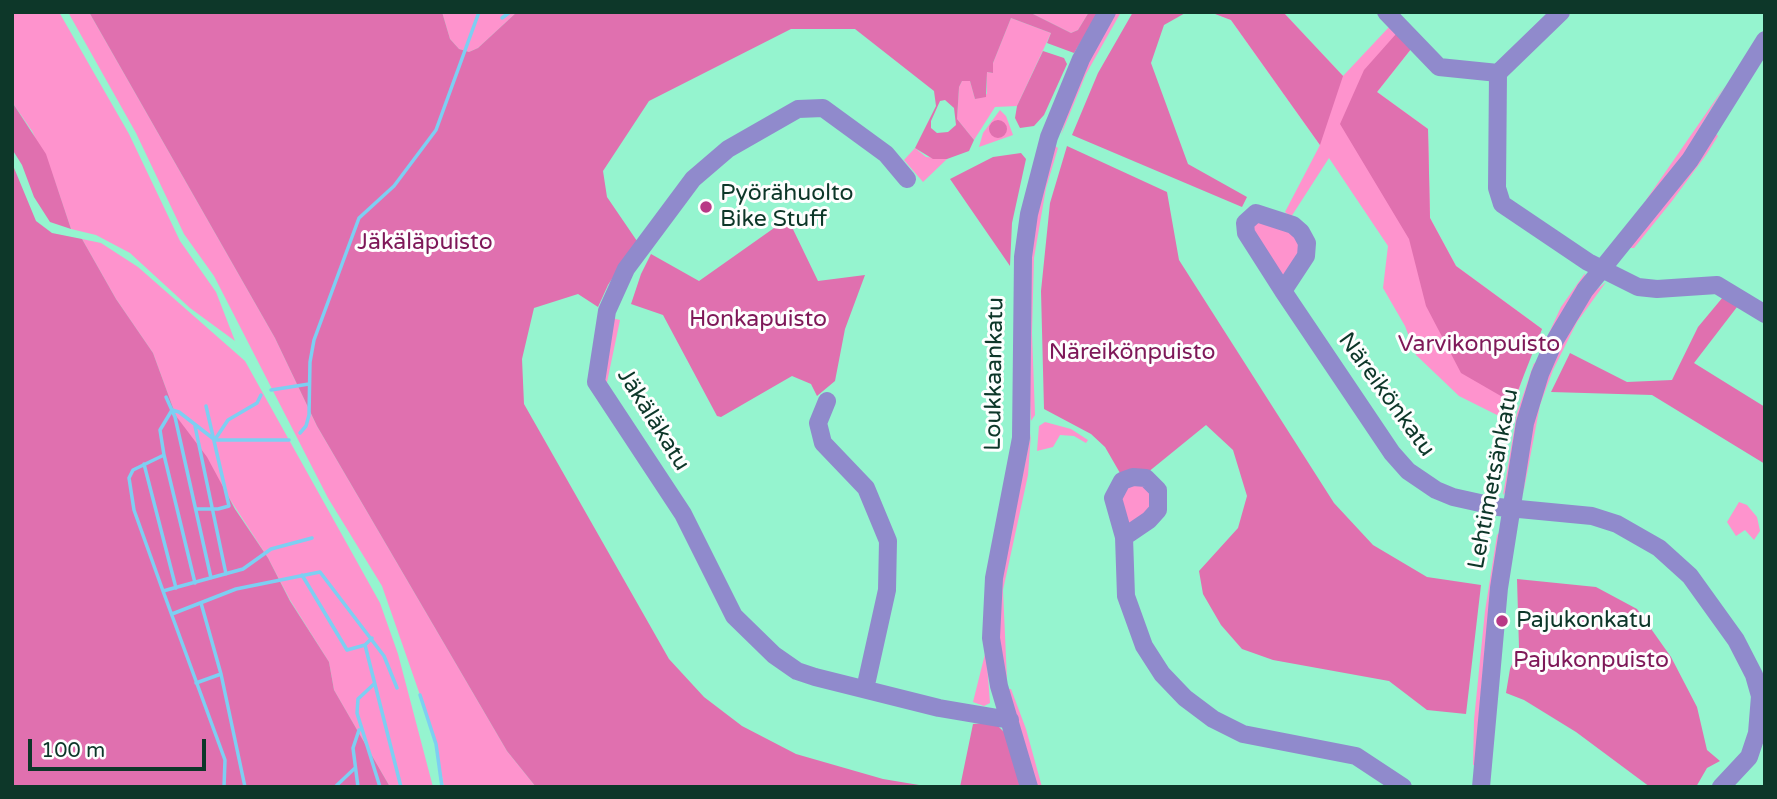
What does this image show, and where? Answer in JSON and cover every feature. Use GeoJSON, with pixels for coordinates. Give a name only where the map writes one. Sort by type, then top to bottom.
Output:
{"type":"FeatureCollection","features":[{"type":"Feature","properties":{"kind":"street","name":"Loukkaankatu"},"geometry":{"type":"LineString","coordinates":[[1029,787],[994,662],[991,604],[1021,438],[1023,257],[1029,214],[1052,127],[1081,60],[1107,12]]}},
{"type":"Feature","properties":{"kind":"street"},"geometry":{"type":"LineString","coordinates":[[1387,12],[1439,67],[1498,73]]}},
{"type":"Feature","properties":{"kind":"street"},"geometry":{"type":"LineString","coordinates":[[1561,12],[1498,73],[1497,188],[1500,201],[1541,232],[1602,269],[1645,289],[1721,286],[1765,314]]}},
{"type":"Feature","properties":{"kind":"street","name":"Lehtimetsänkatu"},"geometry":{"type":"LineString","coordinates":[[1480,787],[1487,687],[1511,507],[1525,423],[1540,374],[1571,312],[1690,160],[1765,40]]}},
{"type":"Feature","properties":{"kind":"street","name":"Jäkäläkatu"},"geometry":{"type":"LineString","coordinates":[[907,179],[886,154],[823,108],[798,109],[728,149],[693,179],[626,269],[607,311],[596,375],[598,387],[687,521],[738,621],[774,655],[797,671],[994,720],[1010,720]]}},
{"type":"Feature","properties":{"kind":"street","name":"Näreikönkatu"},"geometry":{"type":"LineString","coordinates":[[1283,291],[1405,468],[1420,481],[1453,497],[1511,507]]}},
{"type":"Feature","properties":{"kind":"street"},"geometry":{"type":"LineString","coordinates":[[827,401],[818,423],[823,443],[866,488],[888,541],[887,590],[865,689]]}},
{"type":"Feature","properties":{"kind":"street"},"geometry":{"type":"LineString","coordinates":[[1511,507],[1607,520],[1659,548],[1690,576],[1714,607],[1761,683],[1754,744],[1747,760],[1721,787]]}},
{"type":"Feature","properties":{"kind":"street"},"geometry":{"type":"LineString","coordinates":[[1124,537],[1124,581],[1136,630],[1162,674],[1185,698],[1213,719],[1243,734],[1356,756],[1403,787]]}},
{"type":"Feature","properties":{"kind":"green space"},"geometry":{"type":"Polygon","coordinates":[[[12,12],[59,12],[129,134],[180,241],[216,292],[235,341],[190,308],[130,253],[96,235],[71,229],[53,176],[32,131],[12,102],[12,12]]]}},
{"type":"Feature","properties":{"kind":"green space"},"geometry":{"type":"Polygon","coordinates":[[[68,12],[89,12],[275,338],[317,426],[507,751],[536,787],[444,787],[435,738],[382,586],[328,498],[214,276],[184,234],[136,133],[68,12]]]}},
{"type":"Feature","properties":{"kind":"green space","name":"Jäkäläpuisto"},"geometry":{"type":"Polygon","coordinates":[[[89,12],[442,12],[450,39],[459,49],[469,52],[478,48],[517,12],[1029,12],[1071,33],[1078,30],[1089,12],[1099,12],[1074,53],[1047,43],[1051,33],[1011,18],[993,63],[993,73],[987,72],[986,97],[975,99],[970,81],[962,81],[959,87],[957,119],[974,140],[969,151],[947,159],[933,159],[915,148],[936,106],[934,91],[855,29],[791,29],[649,101],[603,171],[607,197],[637,241],[608,285],[598,307],[578,294],[534,308],[522,359],[524,404],[669,659],[704,697],[742,726],[796,754],[883,779],[931,787],[536,787],[507,751],[317,426],[275,338],[89,12]],[[945,100],[940,101],[931,121],[931,128],[937,133],[948,132],[956,125],[954,108],[945,100]]]}},
{"type":"Feature","properties":{"kind":"green space"},"geometry":{"type":"Polygon","coordinates":[[[442,12],[517,12],[478,48],[469,52],[459,49],[450,39],[442,12]]]}},
{"type":"Feature","properties":{"kind":"green space"},"geometry":{"type":"Polygon","coordinates":[[[1029,12],[1089,12],[1078,30],[1071,33],[1029,12]]]}},
{"type":"Feature","properties":{"kind":"green space"},"geometry":{"type":"Polygon","coordinates":[[[1115,12],[1121,12],[1086,74],[1061,135],[1072,94],[1115,12]]]}},
{"type":"Feature","properties":{"kind":"green space"},"geometry":{"type":"Polygon","coordinates":[[[1133,12],[1187,12],[1164,25],[1151,63],[1188,164],[1247,197],[1242,207],[1072,135],[1098,73],[1133,12]]]}},
{"type":"Feature","properties":{"kind":"green space","name":"Varvikonpuisto"},"geometry":{"type":"Polygon","coordinates":[[[1210,12],[1283,12],[1343,76],[1390,26],[1411,49],[1377,92],[1428,129],[1430,218],[1456,266],[1542,329],[1527,364],[1509,421],[1459,396],[1416,355],[1405,326],[1383,288],[1388,246],[1329,158],[1291,217],[1285,212],[1320,145],[1231,20],[1210,12]]]}},
{"type":"Feature","properties":{"kind":"green space"},"geometry":{"type":"Polygon","coordinates":[[[1210,12],[1283,12],[1343,76],[1320,145],[1231,20],[1210,12]]]}},
{"type":"Feature","properties":{"kind":"green space"},"geometry":{"type":"Polygon","coordinates":[[[1011,18],[1051,33],[1017,106],[995,107],[974,140],[957,119],[959,87],[962,81],[970,81],[975,99],[987,94],[987,72],[993,73],[993,63],[1011,18]]]}},
{"type":"Feature","properties":{"kind":"green space"},"geometry":{"type":"Polygon","coordinates":[[[1396,34],[1411,49],[1377,92],[1428,129],[1430,218],[1456,266],[1542,329],[1513,403],[1461,373],[1426,306],[1409,239],[1340,124],[1364,70],[1396,34]]]}},
{"type":"Feature","properties":{"kind":"green space"},"geometry":{"type":"Polygon","coordinates":[[[1043,51],[1064,58],[1067,64],[1044,115],[1034,126],[1020,128],[1015,118],[1017,106],[1043,51]]]}},
{"type":"Feature","properties":{"kind":"green space"},"geometry":{"type":"Polygon","coordinates":[[[1725,86],[1676,167],[1647,201],[1646,200],[1725,86]]]}},
{"type":"Feature","properties":{"kind":"green space"},"geometry":{"type":"Polygon","coordinates":[[[12,102],[46,154],[71,229],[50,222],[34,197],[22,165],[12,149],[12,102]]]}},
{"type":"Feature","properties":{"kind":"green space"},"geometry":{"type":"Polygon","coordinates":[[[1000,110],[1006,116],[1013,135],[979,147],[983,133],[1000,110]]]}},
{"type":"Feature","properties":{"kind":"green space"},"geometry":{"type":"Polygon","coordinates":[[[998,120],[1004,123],[1007,129],[1004,135],[998,138],[992,135],[989,129],[992,123],[998,120]]]}},
{"type":"Feature","properties":{"kind":"green space"},"geometry":{"type":"Polygon","coordinates":[[[1716,134],[1718,136],[1706,155],[1672,201],[1634,248],[1630,248],[1716,134]]]}},
{"type":"Feature","properties":{"kind":"green space"},"geometry":{"type":"Polygon","coordinates":[[[1055,146],[1058,148],[1046,188],[1034,258],[1032,333],[1035,415],[1031,421],[1027,333],[1033,228],[1055,146]]]}},
{"type":"Feature","properties":{"kind":"green space","name":"Näreikönpuisto"},"geometry":{"type":"Polygon","coordinates":[[[1067,146],[1167,192],[1179,260],[1334,503],[1373,545],[1427,577],[1481,585],[1466,714],[1427,710],[1389,681],[1273,660],[1242,649],[1221,625],[1203,594],[1199,571],[1238,528],[1247,496],[1233,450],[1206,425],[1147,473],[1120,473],[1105,447],[1091,434],[1044,409],[1041,291],[1050,203],[1067,146]]]}},
{"type":"Feature","properties":{"kind":"green space"},"geometry":{"type":"Polygon","coordinates":[[[915,148],[926,157],[947,159],[923,182],[904,160],[915,148]]]}},
{"type":"Feature","properties":{"kind":"green space"},"geometry":{"type":"Polygon","coordinates":[[[1021,153],[1026,159],[1012,223],[1010,266],[950,179],[993,157],[1021,153]]]}},
{"type":"Feature","properties":{"kind":"green space"},"geometry":{"type":"Polygon","coordinates":[[[12,163],[36,221],[52,233],[82,239],[116,299],[153,353],[176,416],[207,457],[235,509],[268,558],[290,601],[329,662],[334,690],[390,787],[12,787],[12,163]]]}},
{"type":"Feature","properties":{"kind":"green space","name":"Honkapuisto"},"geometry":{"type":"Polygon","coordinates":[[[784,221],[789,221],[818,281],[865,275],[845,329],[835,381],[817,396],[811,384],[792,376],[721,417],[717,416],[663,315],[631,304],[641,274],[651,254],[699,281],[784,221]]]}},
{"type":"Feature","properties":{"kind":"green space"},"geometry":{"type":"Polygon","coordinates":[[[1253,221],[1288,228],[1302,246],[1282,279],[1251,225],[1253,221]]]}},
{"type":"Feature","properties":{"kind":"green space"},"geometry":{"type":"Polygon","coordinates":[[[82,239],[101,243],[138,267],[245,361],[380,603],[398,654],[433,787],[390,787],[334,690],[329,662],[290,600],[268,558],[176,416],[153,353],[116,299],[82,239]]]}},
{"type":"Feature","properties":{"kind":"green space"},"geometry":{"type":"Polygon","coordinates":[[[1585,273],[1584,280],[1548,335],[1561,307],[1585,273]]]}},
{"type":"Feature","properties":{"kind":"green space"},"geometry":{"type":"Polygon","coordinates":[[[1606,282],[1577,322],[1553,370],[1540,405],[1523,495],[1531,431],[1549,369],[1588,297],[1606,282]]]}},
{"type":"Feature","properties":{"kind":"green space"},"geometry":{"type":"Polygon","coordinates":[[[1723,297],[1737,307],[1694,363],[1765,407],[1765,464],[1652,395],[1551,392],[1570,353],[1627,382],[1672,380],[1698,327],[1723,297]]]}},
{"type":"Feature","properties":{"kind":"green space"},"geometry":{"type":"Polygon","coordinates":[[[612,318],[620,320],[606,387],[603,381],[612,318]]]}},
{"type":"Feature","properties":{"kind":"green space"},"geometry":{"type":"Polygon","coordinates":[[[1534,363],[1536,364],[1507,490],[1503,495],[1517,413],[1534,363]]]}},
{"type":"Feature","properties":{"kind":"green space"},"geometry":{"type":"Polygon","coordinates":[[[1045,422],[1071,429],[1088,440],[1086,443],[1074,436],[1060,435],[1053,447],[1037,451],[1039,426],[1045,422]]]}},
{"type":"Feature","properties":{"kind":"green space"},"geometry":{"type":"Polygon","coordinates":[[[1031,433],[1028,475],[1003,590],[1007,680],[1001,661],[997,604],[1031,433]]]}},
{"type":"Feature","properties":{"kind":"green space"},"geometry":{"type":"Polygon","coordinates":[[[1131,482],[1148,484],[1154,505],[1127,527],[1118,502],[1131,482]]]}},
{"type":"Feature","properties":{"kind":"green space"},"geometry":{"type":"Polygon","coordinates":[[[1739,502],[1747,505],[1757,517],[1760,531],[1754,540],[1745,530],[1736,536],[1727,522],[1739,502]]]}},
{"type":"Feature","properties":{"kind":"green space"},"geometry":{"type":"Polygon","coordinates":[[[1501,531],[1485,646],[1473,765],[1474,720],[1485,611],[1497,535],[1501,531]]]}},
{"type":"Feature","properties":{"kind":"green space","name":"Pajukonpuisto"},"geometry":{"type":"Polygon","coordinates":[[[1517,579],[1596,587],[1637,609],[1671,657],[1697,707],[1707,750],[1720,761],[1707,768],[1696,787],[1650,787],[1576,732],[1524,700],[1506,693],[1510,669],[1519,648],[1517,579]]]}},
{"type":"Feature","properties":{"kind":"green space"},"geometry":{"type":"Polygon","coordinates":[[[986,650],[990,703],[984,706],[973,702],[986,650]]]}},
{"type":"Feature","properties":{"kind":"green space"},"geometry":{"type":"Polygon","coordinates":[[[1007,689],[1011,689],[1026,729],[1042,787],[1037,787],[1007,689]]]}},
{"type":"Feature","properties":{"kind":"green space"},"geometry":{"type":"Polygon","coordinates":[[[973,724],[998,726],[1006,734],[1022,787],[960,787],[973,724]]]}},
{"type":"Feature","properties":{"kind":"waterway"},"geometry":{"type":"LineString","coordinates":[[300,433],[306,426],[309,415],[310,362],[314,340],[359,218],[394,186],[436,130],[479,12]]}},
{"type":"Feature","properties":{"kind":"waterway"},"geometry":{"type":"LineString","coordinates":[[502,18],[510,12]]}},
{"type":"Feature","properties":{"kind":"waterway"},"geometry":{"type":"LineString","coordinates":[[271,390],[309,384]]}},
{"type":"Feature","properties":{"kind":"waterway"},"geometry":{"type":"LineString","coordinates":[[216,438],[228,420],[257,403],[261,395]]}},
{"type":"Feature","properties":{"kind":"waterway"},"geometry":{"type":"LineString","coordinates":[[166,397],[175,417],[211,578]]}},
{"type":"Feature","properties":{"kind":"waterway"},"geometry":{"type":"LineString","coordinates":[[196,509],[229,506],[206,406]]}},
{"type":"Feature","properties":{"kind":"waterway"},"geometry":{"type":"LineString","coordinates":[[163,591],[134,510],[129,478],[133,470],[164,455],[160,430],[172,410],[179,412],[215,440],[289,440]]}},
{"type":"Feature","properties":{"kind":"waterway"},"geometry":{"type":"LineString","coordinates":[[195,426],[226,574]]}},
{"type":"Feature","properties":{"kind":"waterway"},"geometry":{"type":"LineString","coordinates":[[164,455],[195,583]]}},
{"type":"Feature","properties":{"kind":"waterway"},"geometry":{"type":"LineString","coordinates":[[144,464],[176,588]]}},
{"type":"Feature","properties":{"kind":"waterway"},"geometry":{"type":"LineString","coordinates":[[224,787],[225,760],[163,591],[243,569],[271,549],[312,538]]}},
{"type":"Feature","properties":{"kind":"waterway"},"geometry":{"type":"LineString","coordinates":[[172,614],[236,589],[320,572],[384,656],[397,688]]}},
{"type":"Feature","properties":{"kind":"waterway"},"geometry":{"type":"LineString","coordinates":[[302,575],[347,650],[365,645],[372,638]]}},
{"type":"Feature","properties":{"kind":"waterway"},"geometry":{"type":"LineString","coordinates":[[201,603],[221,674],[245,787]]}},
{"type":"Feature","properties":{"kind":"waterway"},"geometry":{"type":"LineString","coordinates":[[365,645],[401,787]]}},
{"type":"Feature","properties":{"kind":"waterway"},"geometry":{"type":"LineString","coordinates":[[196,683],[221,674]]}},
{"type":"Feature","properties":{"kind":"waterway"},"geometry":{"type":"LineString","coordinates":[[374,684],[358,699],[357,713],[380,787]]}},
{"type":"Feature","properties":{"kind":"waterway"},"geometry":{"type":"LineString","coordinates":[[420,695],[436,744],[442,787]]}},
{"type":"Feature","properties":{"kind":"waterway"},"geometry":{"type":"LineString","coordinates":[[358,787],[353,748],[359,730]]}},
{"type":"Feature","properties":{"kind":"waterway"},"geometry":{"type":"LineString","coordinates":[[335,787],[355,768]]}},
{"type":"Feature","properties":{"kind":"place","name":"Pyörähuolto Bike Stuff"},"geometry":{"type":"Point","coordinates":[706,207]}},
{"type":"Feature","properties":{"kind":"place","name":"Pajukonkatu"},"geometry":{"type":"Point","coordinates":[1502,621]}}]}
